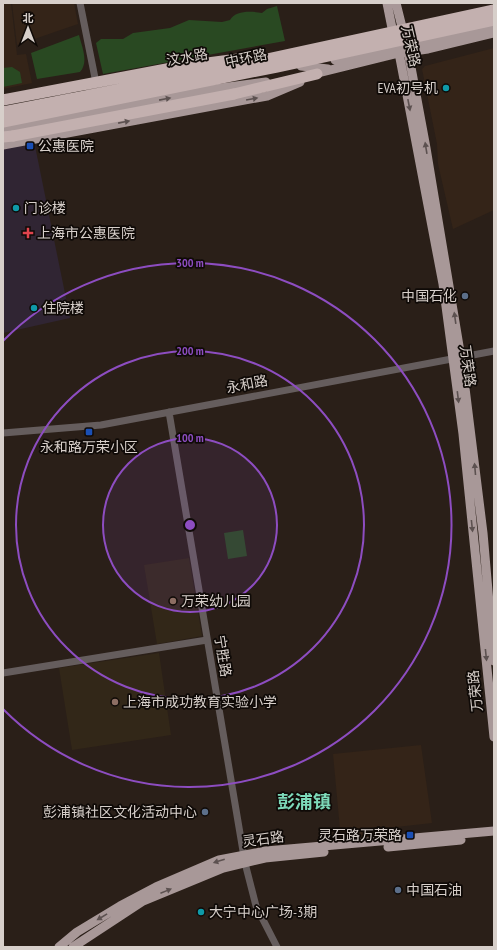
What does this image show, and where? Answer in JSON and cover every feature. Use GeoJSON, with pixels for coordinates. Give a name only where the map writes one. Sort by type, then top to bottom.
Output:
{"type":"FeatureCollection","features":[{"type":"Feature","properties":{"kind":"highway","name":"中环路"},"geometry":{"type":"LineString","coordinates":[[3,114],[494,10]]}},
{"type":"Feature","properties":{"kind":"highway","name":"中环路"},"geometry":{"type":"LineString","coordinates":[[3,121],[277,67],[494,20]]}},
{"type":"Feature","properties":{"kind":"highway"},"geometry":{"type":"LineString","coordinates":[[3,100],[177,67],[292,54]]}},
{"type":"Feature","properties":{"kind":"highway"},"geometry":{"type":"LineString","coordinates":[[3,137],[234,94],[318,74]]}},
{"type":"Feature","properties":{"kind":"main road","name":"万荣路"},"geometry":{"type":"LineString","coordinates":[[387,3],[398,31],[403,50],[457,357],[483,533],[494,661]]}},
{"type":"Feature","properties":{"kind":"main road","name":"万荣路"},"geometry":{"type":"LineString","coordinates":[[396,3],[398,31]]}},
{"type":"Feature","properties":{"kind":"main road","name":"汶水路"},"geometry":{"type":"LineString","coordinates":[[3,106],[108,84],[281,55],[311,47],[398,31],[494,6]]}},
{"type":"Feature","properties":{"kind":"main road"},"geometry":{"type":"LineString","coordinates":[[3,114],[327,50],[398,31],[494,13]]}},
{"type":"Feature","properties":{"kind":"main road"},"geometry":{"type":"LineString","coordinates":[[3,129],[187,94],[318,74],[368,62],[403,50],[494,26]]}},
{"type":"Feature","properties":{"kind":"main road"},"geometry":{"type":"LineString","coordinates":[[3,121],[384,50],[428,49],[494,33]]}},
{"type":"Feature","properties":{"kind":"main road"},"geometry":{"type":"LineString","coordinates":[[311,47],[327,50]]}},
{"type":"Feature","properties":{"kind":"main road"},"geometry":{"type":"LineString","coordinates":[[368,62],[384,50]]}},
{"type":"Feature","properties":{"kind":"main road"},"geometry":{"type":"LineString","coordinates":[[301,66],[332,70]]}},
{"type":"Feature","properties":{"kind":"main road"},"geometry":{"type":"LineString","coordinates":[[3,145],[267,96],[318,74]]}},
{"type":"Feature","properties":{"kind":"main road"},"geometry":{"type":"LineString","coordinates":[[3,96],[95,78],[108,84]]}},
{"type":"Feature","properties":{"kind":"main road"},"geometry":{"type":"LineString","coordinates":[[187,94],[210,106]]}},
{"type":"Feature","properties":{"kind":"main road","name":"万荣路"},"geometry":{"type":"LineString","coordinates":[[457,357],[494,737]]}},
{"type":"Feature","properties":{"kind":"main road","name":"灵石路"},"geometry":{"type":"LineString","coordinates":[[73,947],[143,901],[266,851],[494,831]]}},
{"type":"Feature","properties":{"kind":"main road","name":"灵石路"},"geometry":{"type":"LineString","coordinates":[[59,947],[77,932],[156,886],[219,860],[266,858],[360,848],[416,845],[494,837]]}},
{"type":"Feature","properties":{"kind":"street"},"geometry":{"type":"LineString","coordinates":[[80,3],[95,78]]}},
{"type":"Feature","properties":{"kind":"street","name":"永和路"},"geometry":{"type":"LineString","coordinates":[[3,433],[88,426],[494,351]]}},
{"type":"Feature","properties":{"kind":"street","name":"宁胜路"},"geometry":{"type":"LineString","coordinates":[[169,412],[244,859],[256,906],[277,947]]}},
{"type":"Feature","properties":{"kind":"street"},"geometry":{"type":"LineString","coordinates":[[3,673],[24,668],[207,640]]}},
{"type":"Feature","properties":{"kind":"shaded area"},"geometry":{"type":"Polygon","coordinates":[[[3,3],[11,3],[17,55],[26,54],[32,83],[3,89],[3,3]]]}},
{"type":"Feature","properties":{"kind":"shaded area"},"geometry":{"type":"Polygon","coordinates":[[[12,3],[74,3],[78,24],[17,45],[12,3]]]}},
{"type":"Feature","properties":{"kind":"shaded area"},"geometry":{"type":"Polygon","coordinates":[[[494,48],[494,210],[453,229],[438,164],[437,144],[422,69],[425,66],[494,48]]]}},
{"type":"Feature","properties":{"kind":"shaded area","name":"上海市公惠医院"},"geometry":{"type":"Polygon","coordinates":[[[34,141],[70,318],[3,333],[3,147],[34,141]]]}},
{"type":"Feature","properties":{"kind":"shaded area","name":"万荣幼儿园"},"geometry":{"type":"Polygon","coordinates":[[[189,558],[202,636],[157,644],[144,565],[189,558]]]}},
{"type":"Feature","properties":{"kind":"shaded area","name":"上海市成功教育实验小学"},"geometry":{"type":"Polygon","coordinates":[[[159,653],[171,735],[72,750],[59,668],[159,653]]]}},
{"type":"Feature","properties":{"kind":"shaded area"},"geometry":{"type":"Polygon","coordinates":[[[421,745],[432,823],[396,827],[396,834],[341,840],[333,754],[421,745]]]}},
{"type":"Feature","properties":{"kind":"green space"},"geometry":{"type":"Polygon","coordinates":[[[277,6],[285,41],[103,74],[96,43],[101,39],[123,39],[133,33],[170,28],[189,20],[222,22],[230,20],[236,14],[249,12],[262,13],[267,9],[277,6]]]}},
{"type":"Feature","properties":{"kind":"green space"},"geometry":{"type":"Polygon","coordinates":[[[79,35],[84,59],[83,68],[80,72],[37,79],[31,53],[79,35]]]}},
{"type":"Feature","properties":{"kind":"green space"},"geometry":{"type":"Polygon","coordinates":[[[12,67],[20,72],[22,83],[3,87],[3,68],[12,67]]]}},
{"type":"Feature","properties":{"kind":"green space"},"geometry":{"type":"Polygon","coordinates":[[[243,530],[247,556],[228,559],[224,533],[243,530]]]}},
{"type":"Feature","properties":{"kind":"place","name":"EVA初号机"},"geometry":{"type":"Point","coordinates":[446,88]}},
{"type":"Feature","properties":{"kind":"place","name":"公惠医院"},"geometry":{"type":"Point","coordinates":[30,146]}},
{"type":"Feature","properties":{"kind":"place","name":"门诊楼"},"geometry":{"type":"Point","coordinates":[16,208]}},
{"type":"Feature","properties":{"kind":"place","name":"上海市公惠医院"},"geometry":{"type":"Point","coordinates":[28,233]}},
{"type":"Feature","properties":{"kind":"place","name":"中国石化"},"geometry":{"type":"Point","coordinates":[465,296]}},
{"type":"Feature","properties":{"kind":"place","name":"住院楼"},"geometry":{"type":"Point","coordinates":[34,308]}},
{"type":"Feature","properties":{"kind":"place","name":"永和路万荣小区"},"geometry":{"type":"Point","coordinates":[89,432]}},
{"type":"Feature","properties":{"kind":"place","name":"万荣幼儿园"},"geometry":{"type":"Point","coordinates":[173,601]}},
{"type":"Feature","properties":{"kind":"place","name":"上海市成功教育实验小学"},"geometry":{"type":"Point","coordinates":[115,702]}},
{"type":"Feature","properties":{"kind":"place","name":"彭浦镇社区文化活动中心"},"geometry":{"type":"Point","coordinates":[205,812]}},
{"type":"Feature","properties":{"kind":"place","name":"灵石路万荣路"},"geometry":{"type":"Point","coordinates":[410,835]}},
{"type":"Feature","properties":{"kind":"place","name":"中国石油"},"geometry":{"type":"Point","coordinates":[398,890]}},
{"type":"Feature","properties":{"kind":"place","name":"大宁中心广场-3期"},"geometry":{"type":"Point","coordinates":[201,912]}},
{"type":"Feature","properties":{"kind":"district","name":"彭浦镇"},"geometry":{"type":"Point","coordinates":[304,801]}}]}
